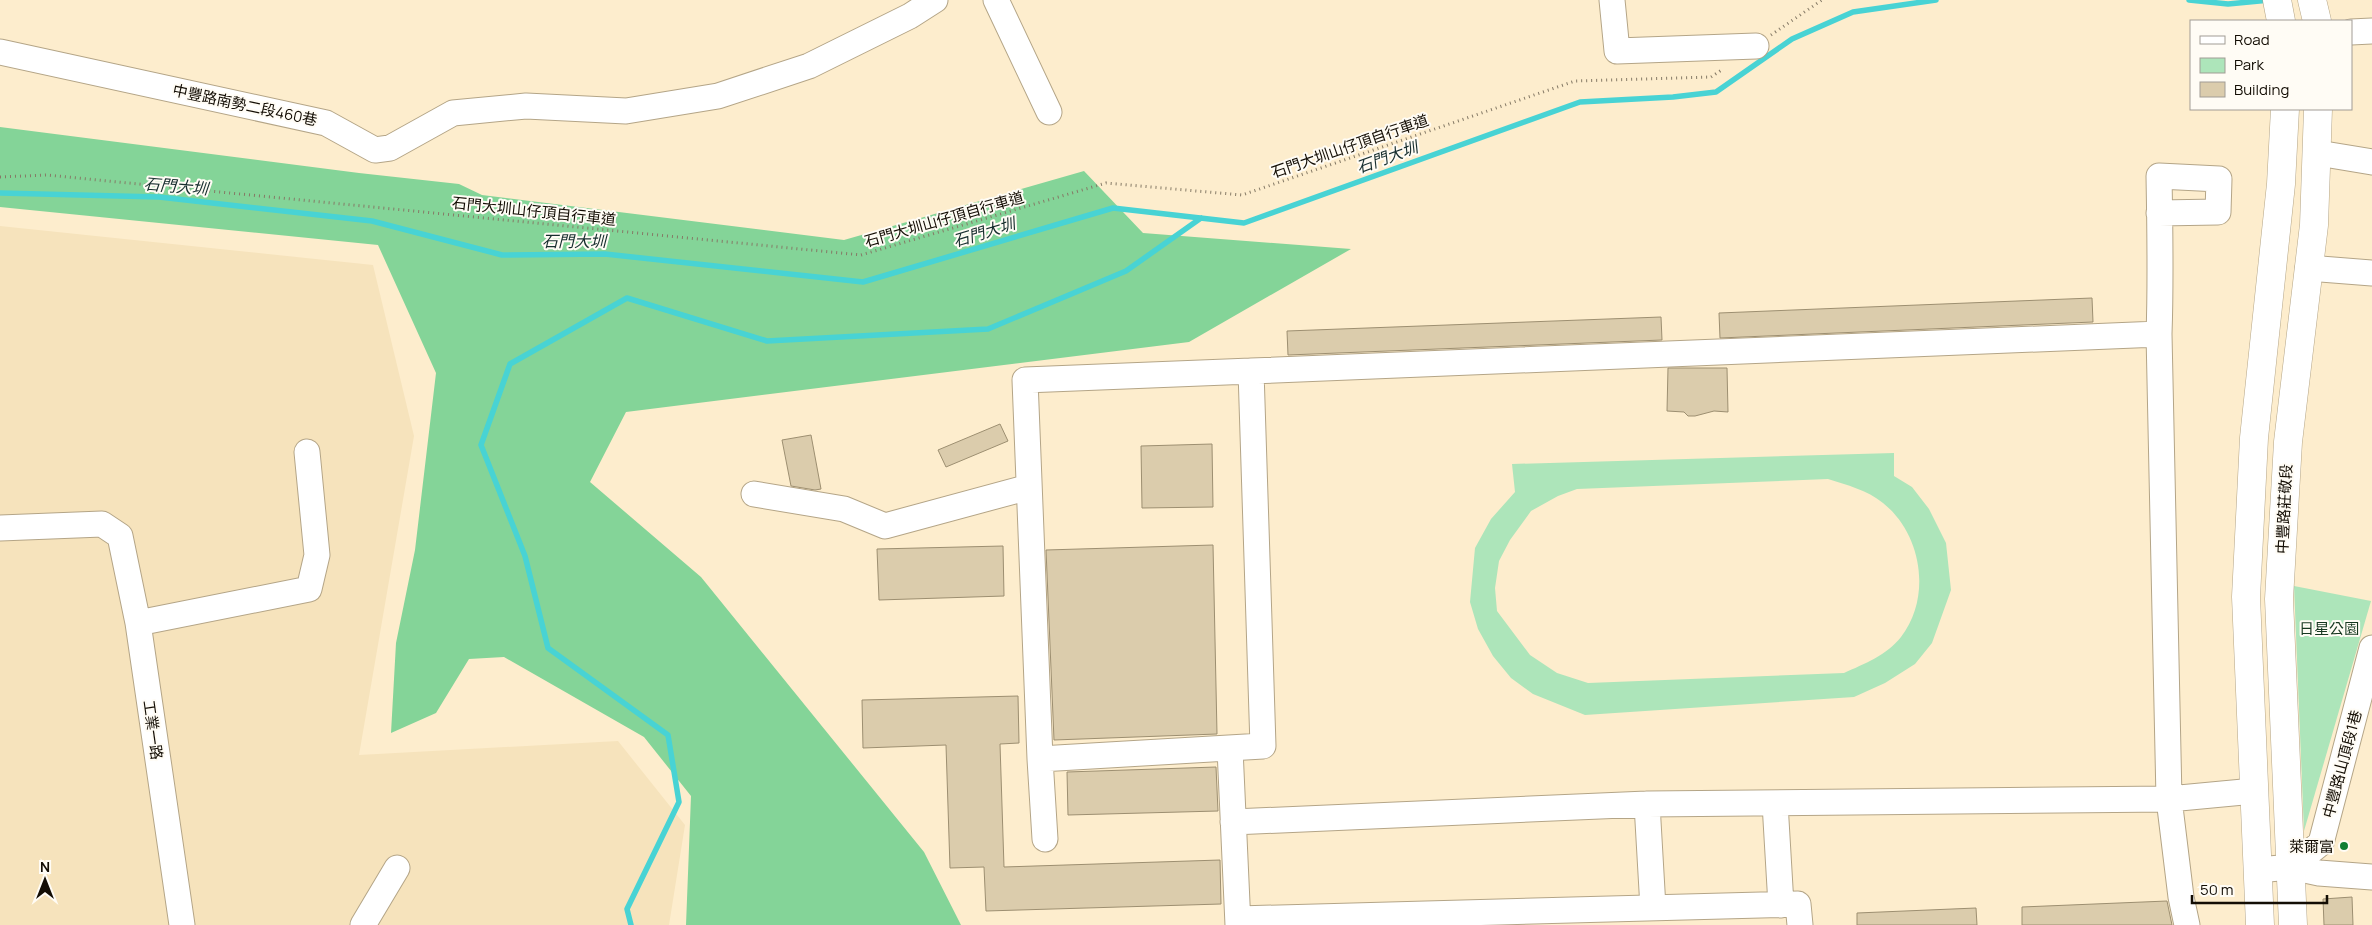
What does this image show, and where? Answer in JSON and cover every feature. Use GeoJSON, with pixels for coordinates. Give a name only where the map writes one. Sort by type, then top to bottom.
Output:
{"type":"FeatureCollection","features":[{"type":"Feature","properties":{"kind":"main road"},"geometry":{"type":"LineString","coordinates":[[2277,0],[2281,20]]}},
{"type":"Feature","properties":{"kind":"main road"},"geometry":{"type":"LineString","coordinates":[[2260,925],[2246,597],[2254,438],[2281,184],[2285,110]]}},
{"type":"Feature","properties":{"kind":"main road","name":"中豐路莊敬段"},"geometry":{"type":"LineString","coordinates":[[2293,925],[2279,598],[2288,442],[2314,226],[2318,110]]}},
{"type":"Feature","properties":{"kind":"street","name":"中豐路南勢二段460巷"},"geometry":{"type":"LineString","coordinates":[[0,52],[326,123],[375,150],[390,148],[453,113],[526,106],[626,111],[718,96],[809,66],[910,16],[935,0]]}},
{"type":"Feature","properties":{"kind":"street"},"geometry":{"type":"LineString","coordinates":[[996,0],[1049,112]]}},
{"type":"Feature","properties":{"kind":"street"},"geometry":{"type":"LineString","coordinates":[[1612,0],[1617,51],[1756,46]]}},
{"type":"Feature","properties":{"kind":"street"},"geometry":{"type":"LineString","coordinates":[[2352,32],[2372,31]]}},
{"type":"Feature","properties":{"kind":"street"},"geometry":{"type":"LineString","coordinates":[[2318,153],[2372,162]]}},
{"type":"Feature","properties":{"kind":"street"},"geometry":{"type":"LineString","coordinates":[[2159,213],[2159,334],[2169,799],[2181,897],[2187,925]]}},
{"type":"Feature","properties":{"kind":"street"},"geometry":{"type":"LineString","coordinates":[[2308,268],[2372,273]]}},
{"type":"Feature","properties":{"kind":"street"},"geometry":{"type":"LineString","coordinates":[[1045,839],[1040,759],[1025,380],[2159,334]]}},
{"type":"Feature","properties":{"kind":"street"},"geometry":{"type":"LineString","coordinates":[[1040,759],[1263,746],[1251,371]]}},
{"type":"Feature","properties":{"kind":"street"},"geometry":{"type":"LineString","coordinates":[[138,623],[309,589],[317,555],[307,452]]}},
{"type":"Feature","properties":{"kind":"street"},"geometry":{"type":"LineString","coordinates":[[754,494],[844,508],[885,526],[1029,487]]}},
{"type":"Feature","properties":{"kind":"street","name":"工業一路"},"geometry":{"type":"LineString","coordinates":[[0,528],[102,524],[120,536],[138,623],[182,925]]}},
{"type":"Feature","properties":{"kind":"street","name":"中豐路山頂段1巷"},"geometry":{"type":"LineString","coordinates":[[2291,867],[2320,844],[2372,648]]}},
{"type":"Feature","properties":{"kind":"street"},"geometry":{"type":"LineString","coordinates":[[1230,749],[1238,922],[1640,914],[1798,904],[1800,925]]}},
{"type":"Feature","properties":{"kind":"street"},"geometry":{"type":"LineString","coordinates":[[1233,822],[1647,804],[2169,799],[2254,791]]}},
{"type":"Feature","properties":{"kind":"street"},"geometry":{"type":"LineString","coordinates":[[1775,803],[1781,904]]}},
{"type":"Feature","properties":{"kind":"street"},"geometry":{"type":"LineString","coordinates":[[1640,914],[1647,804]]}},
{"type":"Feature","properties":{"kind":"street"},"geometry":{"type":"LineString","coordinates":[[2258,870],[2291,867],[2319,873],[2372,877]]}},
{"type":"Feature","properties":{"kind":"street"},"geometry":{"type":"LineString","coordinates":[[363,925],[397,868]]}},
{"type":"Feature","properties":{"kind":"path"},"geometry":{"type":"LineString","coordinates":[[1756,46],[1822,0]]}},
{"type":"Feature","properties":{"kind":"path","name":"石門大圳山仔頂自行車道"},"geometry":{"type":"LineString","coordinates":[[0,177],[57,176],[861,255],[1106,183],[1242,195],[1575,81],[1711,77],[1726,67]]}},
{"type":"Feature","properties":{"kind":"shaded area"},"geometry":{"type":"Polygon","coordinates":[[[0,226],[373,265],[414,436],[359,755],[618,741],[685,825],[669,925],[0,925],[0,226]]]}},
{"type":"Feature","properties":{"kind":"green space"},"geometry":{"type":"Polygon","coordinates":[[[0,127],[459,184],[482,195],[844,240],[1084,171],[1143,233],[1351,249],[1189,342],[626,412],[590,482],[701,577],[924,852],[961,925],[686,925],[691,796],[644,737],[504,657],[469,659],[436,713],[391,733],[396,643],[415,550],[436,373],[378,245],[0,207],[0,127]]]}},
{"type":"Feature","properties":{"kind":"green space"},"geometry":{"type":"Polygon","coordinates":[[[1894,453],[1894,476],[1912,487],[1929,509],[1946,543],[1951,590],[1932,643],[1915,664],[1885,683],[1854,697],[1585,715],[1533,694],[1511,678],[1493,656],[1478,629],[1470,602],[1475,548],[1491,519],[1515,492],[1512,464],[1894,453]],[[1828,479],[1577,489],[1558,496],[1531,511],[1510,540],[1499,561],[1495,588],[1497,611],[1530,655],[1557,673],[1588,683],[1844,673],[1882,654],[1901,637],[1911,621],[1917,604],[1918,567],[1914,548],[1907,531],[1883,503],[1857,488],[1828,479]]]}},
{"type":"Feature","properties":{"kind":"green space","name":"日星公園"},"geometry":{"type":"Polygon","coordinates":[[[2294,586],[2371,601],[2304,831],[2294,586]]]}},
{"type":"Feature","properties":{"kind":"building"},"geometry":{"type":"Polygon","coordinates":[[[2092,298],[2093,322],[1720,338],[1719,313],[2092,298]]]}},
{"type":"Feature","properties":{"kind":"building"},"geometry":{"type":"Polygon","coordinates":[[[1661,317],[1662,340],[1288,355],[1287,331],[1661,317]]]}},
{"type":"Feature","properties":{"kind":"building"},"geometry":{"type":"Polygon","coordinates":[[[1668,368],[1727,368],[1728,412],[1714,411],[1688,416],[1684,412],[1667,411],[1668,368]]]}},
{"type":"Feature","properties":{"kind":"building"},"geometry":{"type":"Polygon","coordinates":[[[1000,424],[1008,441],[946,467],[938,450],[1000,424]]]}},
{"type":"Feature","properties":{"kind":"building"},"geometry":{"type":"Polygon","coordinates":[[[811,435],[821,489],[815,490],[791,486],[782,440],[811,435]]]}},
{"type":"Feature","properties":{"kind":"building"},"geometry":{"type":"Polygon","coordinates":[[[1212,444],[1213,507],[1142,508],[1141,446],[1212,444]]]}},
{"type":"Feature","properties":{"kind":"building"},"geometry":{"type":"Polygon","coordinates":[[[1213,545],[1217,734],[1054,740],[1046,550],[1213,545]]]}},
{"type":"Feature","properties":{"kind":"building"},"geometry":{"type":"Polygon","coordinates":[[[1003,546],[1004,596],[879,600],[877,549],[1003,546]]]}},
{"type":"Feature","properties":{"kind":"building"},"geometry":{"type":"Polygon","coordinates":[[[1018,696],[1019,743],[1000,744],[1004,867],[1220,860],[1221,904],[986,911],[984,867],[950,868],[946,745],[863,748],[862,700],[1018,696]]]}},
{"type":"Feature","properties":{"kind":"building"},"geometry":{"type":"Polygon","coordinates":[[[1216,767],[1218,811],[1068,815],[1067,772],[1216,767]]]}},
{"type":"Feature","properties":{"kind":"building"},"geometry":{"type":"Polygon","coordinates":[[[2352,897],[2353,925],[2324,925],[2323,899],[2352,897]]]}},
{"type":"Feature","properties":{"kind":"building"},"geometry":{"type":"Polygon","coordinates":[[[2167,901],[2172,925],[2022,925],[2022,907],[2167,901]]]}},
{"type":"Feature","properties":{"kind":"building"},"geometry":{"type":"Polygon","coordinates":[[[1976,908],[1977,925],[1857,925],[1857,913],[1976,908]]]}},
{"type":"Feature","properties":{"kind":"waterway","name":"石門大圳"},"geometry":{"type":"LineString","coordinates":[[0,193],[159,197],[372,221],[502,255],[605,254],[863,282],[1113,208],[1244,223],[1580,102],[1673,97],[1716,92],[1792,39],[1853,12],[1936,0]]}},
{"type":"Feature","properties":{"kind":"waterway","name":"石門大圳"},"geometry":{"type":"LineString","coordinates":[[2189,0],[2228,4],[2270,0]]}},
{"type":"Feature","properties":{"kind":"waterway"},"geometry":{"type":"LineString","coordinates":[[631,925],[627,909],[679,802],[668,735],[548,648],[525,556],[481,445],[510,364],[627,298],[767,341],[988,329],[1126,271],[1201,218]]}},
{"type":"Feature","properties":{"kind":"place","name":"萊爾富"},"geometry":{"type":"Point","coordinates":[2344,846]}}]}
